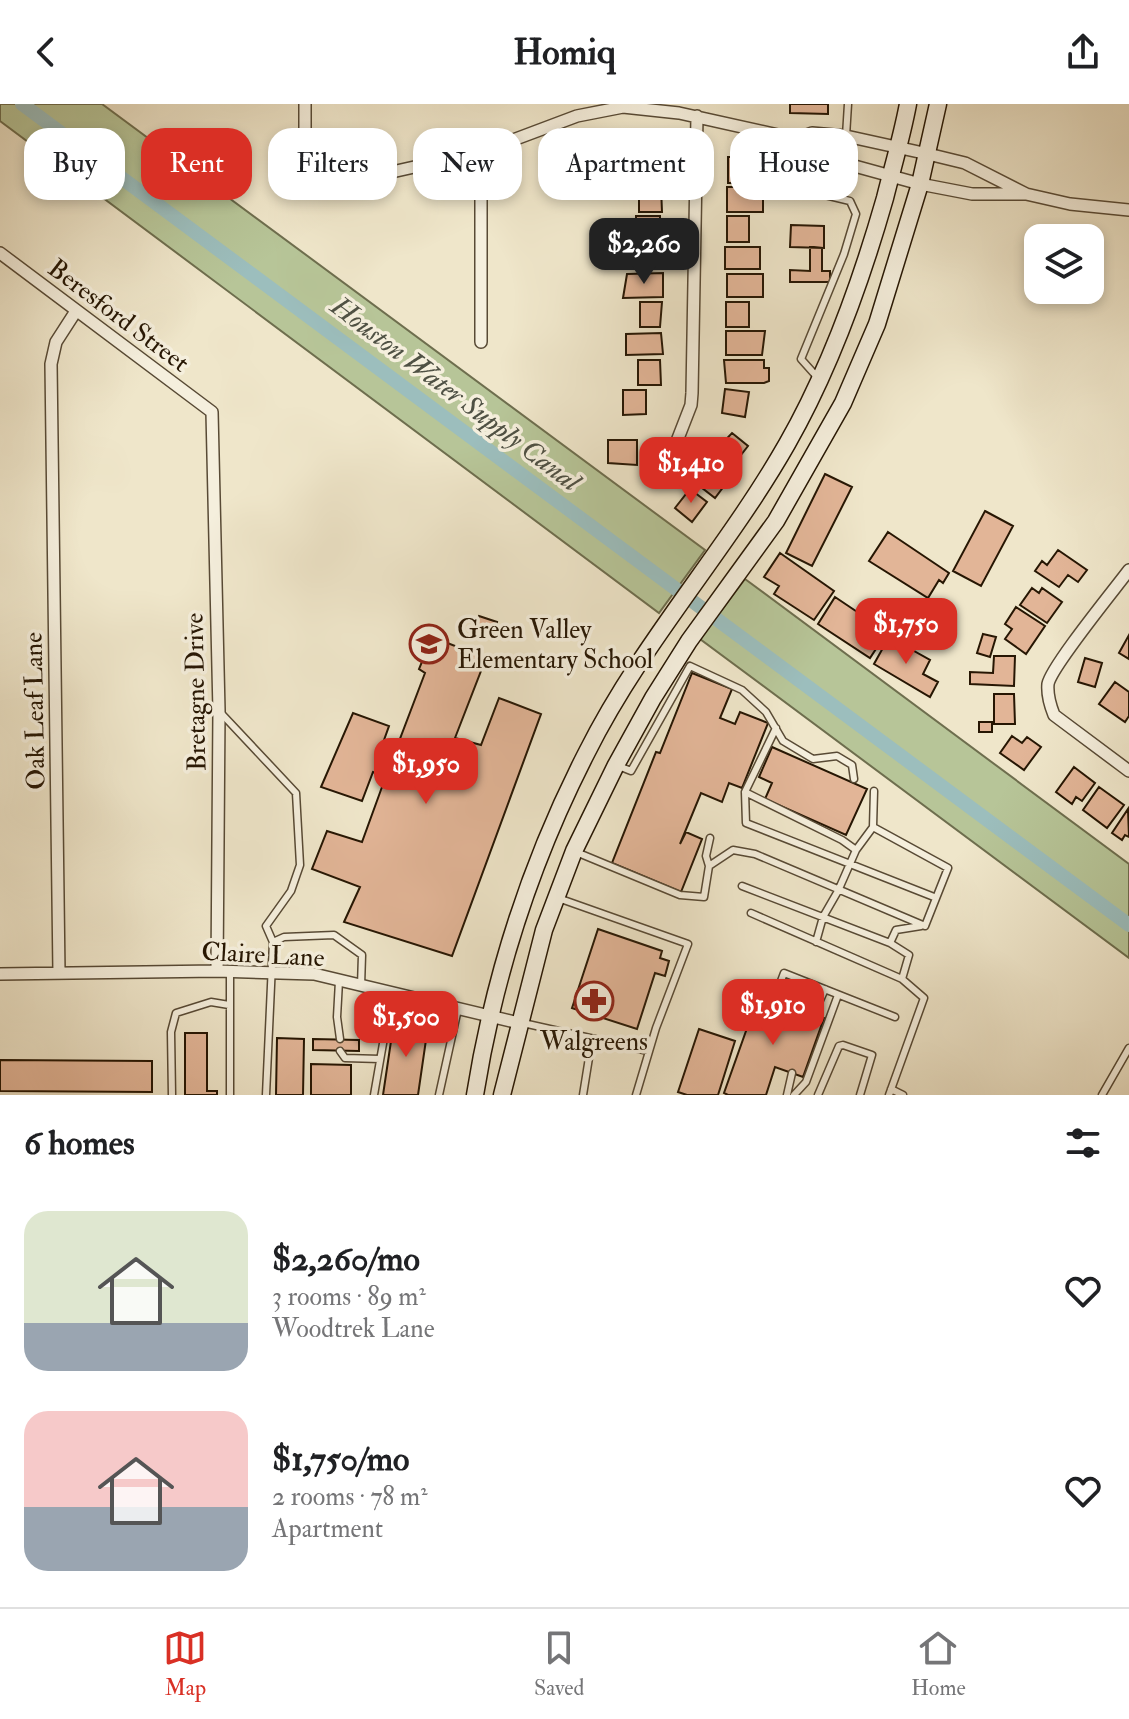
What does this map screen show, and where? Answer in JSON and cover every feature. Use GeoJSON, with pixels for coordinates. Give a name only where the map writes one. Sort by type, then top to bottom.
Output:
{"type":"FeatureCollection","features":[{"type":"Feature","properties":{"kind":"main road"},"geometry":{"type":"LineString","coordinates":[[475,1095],[491,1017],[518,915],[548,836],[587,751],[617,697],[787,445],[820,380],[855,256],[879,219],[908,104]]}},
{"type":"Feature","properties":{"kind":"main road"},"geometry":{"type":"LineString","coordinates":[[502,1095],[555,897],[616,765],[689,641],[776,521],[843,403],[877,324],[920,184],[938,104]]}},
{"type":"Feature","properties":{"kind":"main road"},"geometry":{"type":"LineString","coordinates":[[548,836],[574,851]]}},
{"type":"Feature","properties":{"kind":"street"},"geometry":{"type":"LineString","coordinates":[[305,104],[308,142],[317,153],[347,174],[367,176],[413,168]]}},
{"type":"Feature","properties":{"kind":"street"},"geometry":{"type":"LineString","coordinates":[[522,137],[594,111],[623,107],[697,116],[749,128]]}},
{"type":"Feature","properties":{"kind":"street"},"geometry":{"type":"LineString","coordinates":[[677,441],[691,405],[692,393],[697,116]]}},
{"type":"Feature","properties":{"kind":"street"},"geometry":{"type":"LineString","coordinates":[[858,139],[965,163],[1026,194]]}},
{"type":"Feature","properties":{"kind":"street"},"geometry":{"type":"LineString","coordinates":[[858,167],[972,194],[1026,194],[1070,204],[1129,210]]}},
{"type":"Feature","properties":{"kind":"street"},"geometry":{"type":"LineString","coordinates":[[481,200],[481,342]]}},
{"type":"Feature","properties":{"kind":"street","name":"Beresford Street"},"geometry":{"type":"LineString","coordinates":[[0,253],[212,412]]}},
{"type":"Feature","properties":{"kind":"street","name":"Oak Leaf Lane"},"geometry":{"type":"LineString","coordinates":[[59,973],[51,364],[56,342],[76,311]]}},
{"type":"Feature","properties":{"kind":"street","name":"Bretagne Drive"},"geometry":{"type":"LineString","coordinates":[[212,412],[223,971]]}},
{"type":"Feature","properties":{"kind":"street"},"geometry":{"type":"LineString","coordinates":[[1129,570],[1048,682],[1048,699],[1054,715],[1129,771]]}},
{"type":"Feature","properties":{"kind":"street","name":"Claire Lane"},"geometry":{"type":"LineString","coordinates":[[0,974],[223,971],[314,974],[519,1023]]}},
{"type":"Feature","properties":{"kind":"lane"},"geometry":{"type":"LineString","coordinates":[[846,128],[848,104]]}},
{"type":"Feature","properties":{"kind":"lane"},"geometry":{"type":"LineString","coordinates":[[820,380],[801,359],[855,256],[856,214],[850,201],[846,200]]}},
{"type":"Feature","properties":{"kind":"lane"},"geometry":{"type":"LineString","coordinates":[[856,214],[879,219]]}},
{"type":"Feature","properties":{"kind":"lane"},"geometry":{"type":"LineString","coordinates":[[616,765],[631,771],[690,666],[742,690],[766,712],[783,741],[813,759],[837,756],[852,765],[854,779]]}},
{"type":"Feature","properties":{"kind":"lane"},"geometry":{"type":"LineString","coordinates":[[219,711],[296,793],[300,865],[291,891],[266,926],[273,942],[266,1095]]}},
{"type":"Feature","properties":{"kind":"lane"},"geometry":{"type":"LineString","coordinates":[[776,728],[745,792],[746,823],[934,897]]}},
{"type":"Feature","properties":{"kind":"lane"},"geometry":{"type":"LineString","coordinates":[[816,942],[823,917],[856,850],[873,827],[874,791]]}},
{"type":"Feature","properties":{"kind":"lane"},"geometry":{"type":"LineString","coordinates":[[745,792],[856,850]]}},
{"type":"Feature","properties":{"kind":"lane"},"geometry":{"type":"LineString","coordinates":[[873,827],[948,868],[925,926]]}},
{"type":"Feature","properties":{"kind":"lane"},"geometry":{"type":"LineString","coordinates":[[574,851],[680,895],[704,897],[710,838]]}},
{"type":"Feature","properties":{"kind":"lane"},"geometry":{"type":"LineString","coordinates":[[709,866],[733,850],[755,854],[925,926]]}},
{"type":"Feature","properties":{"kind":"lane"},"geometry":{"type":"LineString","coordinates":[[742,886],[890,943],[909,955],[902,979]]}},
{"type":"Feature","properties":{"kind":"lane"},"geometry":{"type":"LineString","coordinates":[[555,897],[688,944],[648,1051],[636,1095]]}},
{"type":"Feature","properties":{"kind":"lane"},"geometry":{"type":"LineString","coordinates":[[751,913],[902,979],[924,998],[890,1092],[903,1095]]}},
{"type":"Feature","properties":{"kind":"lane"},"geometry":{"type":"LineString","coordinates":[[890,943],[896,930],[925,926]]}},
{"type":"Feature","properties":{"kind":"lane"},"geometry":{"type":"LineString","coordinates":[[273,942],[284,937],[334,935],[362,955],[361,986]]}},
{"type":"Feature","properties":{"kind":"lane"},"geometry":{"type":"LineString","coordinates":[[223,971],[229,1005],[230,1095]]}},
{"type":"Feature","properties":{"kind":"lane"},"geometry":{"type":"LineString","coordinates":[[772,1005],[784,973],[895,1017]]}},
{"type":"Feature","properties":{"kind":"lane"},"geometry":{"type":"LineString","coordinates":[[339,981],[337,1017],[340,1039]]}},
{"type":"Feature","properties":{"kind":"lane"},"geometry":{"type":"LineString","coordinates":[[814,1014],[825,989]]}},
{"type":"Feature","properties":{"kind":"lane"},"geometry":{"type":"LineString","coordinates":[[374,1095],[392,992]]}},
{"type":"Feature","properties":{"kind":"lane"},"geometry":{"type":"LineString","coordinates":[[794,1095],[806,1082],[838,995]]}},
{"type":"Feature","properties":{"kind":"lane"},"geometry":{"type":"LineString","coordinates":[[172,1095],[171,1032],[176,1013],[211,1002],[229,1005]]}},
{"type":"Feature","properties":{"kind":"lane"},"geometry":{"type":"LineString","coordinates":[[439,1095],[458,1009]]}},
{"type":"Feature","properties":{"kind":"lane"},"geometry":{"type":"LineString","coordinates":[[519,1023],[648,1051]]}},
{"type":"Feature","properties":{"kind":"lane"},"geometry":{"type":"LineString","coordinates":[[583,1095],[592,1039]]}},
{"type":"Feature","properties":{"kind":"lane"},"geometry":{"type":"LineString","coordinates":[[818,1095],[835,1052],[843,1045],[872,1055],[860,1095]]}},
{"type":"Feature","properties":{"kind":"lane"},"geometry":{"type":"LineString","coordinates":[[1102,1095],[1129,1048]]}},
{"type":"Feature","properties":{"kind":"lane"},"geometry":{"type":"LineString","coordinates":[[340,1051],[345,1058],[380,1059]]}},
{"type":"Feature","properties":{"kind":"lane"},"geometry":{"type":"LineString","coordinates":[[787,1095],[792,1073]]}},
{"type":"Feature","properties":{"kind":"green space"},"geometry":{"type":"Polygon","coordinates":[[[0,104],[102,104],[141,133],[141,200],[232,200],[705,550],[659,613],[106,200],[125,200],[125,128],[24,128],[24,139],[0,121],[0,104]]]}},
{"type":"Feature","properties":{"kind":"green space"},"geometry":{"type":"Polygon","coordinates":[[[745,579],[1129,864],[1129,958],[700,639],[745,579]]]}},
{"type":"Feature","properties":{"kind":"building"},"geometry":{"type":"Polygon","coordinates":[[[790,104],[828,104],[828,114],[790,113],[790,104]]]}},
{"type":"Feature","properties":{"kind":"building"},"geometry":{"type":"Polygon","coordinates":[[[728,157],[730,157],[730,183],[728,157]]]}},
{"type":"Feature","properties":{"kind":"building"},"geometry":{"type":"Polygon","coordinates":[[[727,187],[730,187],[730,200],[763,200],[763,212],[727,212],[727,187]]]}},
{"type":"Feature","properties":{"kind":"building"},"geometry":{"type":"Polygon","coordinates":[[[639,200],[662,200],[662,212],[639,212],[639,200]]]}},
{"type":"Feature","properties":{"kind":"building"},"geometry":{"type":"Polygon","coordinates":[[[636,216],[660,216],[660,240],[636,240],[636,216]]]}},
{"type":"Feature","properties":{"kind":"building"},"geometry":{"type":"Polygon","coordinates":[[[727,216],[749,216],[749,242],[727,242],[727,216]]]}},
{"type":"Feature","properties":{"kind":"building"},"geometry":{"type":"Polygon","coordinates":[[[791,225],[824,226],[824,248],[790,247],[791,225]]]}},
{"type":"Feature","properties":{"kind":"building"},"geometry":{"type":"Polygon","coordinates":[[[626,245],[662,245],[662,269],[626,269],[626,245]]]}},
{"type":"Feature","properties":{"kind":"building"},"geometry":{"type":"Polygon","coordinates":[[[725,247],[760,247],[760,269],[725,269],[725,247]]]}},
{"type":"Feature","properties":{"kind":"building"},"geometry":{"type":"Polygon","coordinates":[[[810,247],[822,248],[822,271],[830,271],[830,282],[790,282],[790,270],[810,271],[810,247]]]}},
{"type":"Feature","properties":{"kind":"building"},"geometry":{"type":"Polygon","coordinates":[[[663,273],[663,297],[623,298],[627,274],[663,273]]]}},
{"type":"Feature","properties":{"kind":"building"},"geometry":{"type":"Polygon","coordinates":[[[727,274],[763,274],[763,297],[727,297],[727,274]]]}},
{"type":"Feature","properties":{"kind":"building"},"geometry":{"type":"Polygon","coordinates":[[[640,302],[662,302],[660,327],[640,327],[640,302]]]}},
{"type":"Feature","properties":{"kind":"building"},"geometry":{"type":"Polygon","coordinates":[[[726,302],[749,302],[749,327],[726,327],[726,302]]]}},
{"type":"Feature","properties":{"kind":"building"},"geometry":{"type":"Polygon","coordinates":[[[726,331],[765,331],[762,355],[726,355],[726,331]]]}},
{"type":"Feature","properties":{"kind":"building"},"geometry":{"type":"Polygon","coordinates":[[[661,333],[663,354],[626,355],[626,334],[661,333]]]}},
{"type":"Feature","properties":{"kind":"building"},"geometry":{"type":"Polygon","coordinates":[[[638,360],[660,360],[661,385],[638,385],[638,360]]]}},
{"type":"Feature","properties":{"kind":"building"},"geometry":{"type":"Polygon","coordinates":[[[724,360],[764,360],[764,368],[769,368],[769,381],[726,383],[724,360]]]}},
{"type":"Feature","properties":{"kind":"building"},"geometry":{"type":"Polygon","coordinates":[[[725,389],[749,392],[745,417],[722,413],[725,389]]]}},
{"type":"Feature","properties":{"kind":"building"},"geometry":{"type":"Polygon","coordinates":[[[623,390],[646,390],[646,414],[623,415],[623,390]]]}},
{"type":"Feature","properties":{"kind":"building"},"geometry":{"type":"Polygon","coordinates":[[[732,433],[748,446],[733,465],[715,451],[732,433]]]}},
{"type":"Feature","properties":{"kind":"building"},"geometry":{"type":"Polygon","coordinates":[[[608,440],[637,440],[637,465],[608,463],[608,440]]]}},
{"type":"Feature","properties":{"kind":"building"},"geometry":{"type":"Polygon","coordinates":[[[712,464],[730,478],[715,498],[697,484],[712,464]]]}},
{"type":"Feature","properties":{"kind":"building"},"geometry":{"type":"Polygon","coordinates":[[[825,474],[852,487],[812,566],[786,553],[825,474]]]}},
{"type":"Feature","properties":{"kind":"building"},"geometry":{"type":"Polygon","coordinates":[[[690,489],[707,502],[692,522],[675,508],[690,489]]]}},
{"type":"Feature","properties":{"kind":"building"},"geometry":{"type":"Polygon","coordinates":[[[985,511],[1013,526],[981,586],[953,571],[985,511]]]}},
{"type":"Feature","properties":{"kind":"building"},"geometry":{"type":"Polygon","coordinates":[[[888,532],[949,573],[943,583],[939,580],[928,598],[869,561],[888,532]]]}},
{"type":"Feature","properties":{"kind":"building"},"geometry":{"type":"Polygon","coordinates":[[[1058,550],[1087,570],[1078,582],[1068,575],[1059,587],[1035,571],[1042,561],[1047,565],[1058,550]]]}},
{"type":"Feature","properties":{"kind":"building"},"geometry":{"type":"Polygon","coordinates":[[[780,553],[834,591],[814,620],[774,594],[779,586],[764,577],[780,553]]]}},
{"type":"Feature","properties":{"kind":"building"},"geometry":{"type":"Polygon","coordinates":[[[1032,588],[1039,593],[1042,588],[1062,602],[1047,623],[1020,605],[1032,588]]]}},
{"type":"Feature","properties":{"kind":"building"},"geometry":{"type":"Polygon","coordinates":[[[835,597],[887,632],[870,658],[818,624],[835,597]]]}},
{"type":"Feature","properties":{"kind":"building"},"geometry":{"type":"Polygon","coordinates":[[[1016,607],[1045,626],[1026,654],[1005,639],[1012,629],[1005,624],[1016,607]]]}},
{"type":"Feature","properties":{"kind":"building"},"geometry":{"type":"Polygon","coordinates":[[[479,616],[497,622],[493,638],[473,632],[479,616]]]}},
{"type":"Feature","properties":{"kind":"building"},"geometry":{"type":"Polygon","coordinates":[[[983,634],[996,637],[990,657],[977,653],[983,634]]]}},
{"type":"Feature","properties":{"kind":"building"},"geometry":{"type":"Polygon","coordinates":[[[1129,635],[1129,659],[1119,653],[1129,635]]]}},
{"type":"Feature","properties":{"kind":"building"},"geometry":{"type":"Polygon","coordinates":[[[432,637],[486,658],[455,738],[481,745],[499,698],[541,714],[452,956],[344,922],[360,887],[312,869],[327,831],[362,842],[386,776],[373,772],[362,801],[321,787],[353,713],[389,726],[379,754],[393,757],[425,673],[419,669],[432,637]]]}},
{"type":"Feature","properties":{"kind":"building"},"geometry":{"type":"Polygon","coordinates":[[[889,637],[930,660],[923,674],[938,682],[930,697],[874,664],[889,637]]]}},
{"type":"Feature","properties":{"kind":"building"},"geometry":{"type":"Polygon","coordinates":[[[994,656],[1015,656],[1014,686],[970,684],[970,672],[993,673],[994,656]]]}},
{"type":"Feature","properties":{"kind":"building"},"geometry":{"type":"Polygon","coordinates":[[[1085,658],[1102,663],[1095,687],[1078,682],[1085,658]]]}},
{"type":"Feature","properties":{"kind":"building"},"geometry":{"type":"Polygon","coordinates":[[[692,673],[732,689],[720,718],[735,724],[740,712],[768,723],[742,788],[729,783],[722,802],[701,793],[680,844],[686,832],[702,839],[681,892],[612,863],[656,752],[660,753],[692,673]]]}},
{"type":"Feature","properties":{"kind":"building"},"geometry":{"type":"Polygon","coordinates":[[[1115,682],[1129,692],[1129,716],[1125,722],[1099,704],[1115,682]]]}},
{"type":"Feature","properties":{"kind":"building"},"geometry":{"type":"Polygon","coordinates":[[[994,694],[1014,694],[1015,724],[994,724],[994,694]]]}},
{"type":"Feature","properties":{"kind":"building"},"geometry":{"type":"Polygon","coordinates":[[[979,722],[992,722],[992,732],[979,732],[979,722]]]}},
{"type":"Feature","properties":{"kind":"building"},"geometry":{"type":"Polygon","coordinates":[[[1012,736],[1022,743],[1027,737],[1041,747],[1024,770],[1000,753],[1012,736]]]}},
{"type":"Feature","properties":{"kind":"building"},"geometry":{"type":"Polygon","coordinates":[[[772,747],[867,789],[846,835],[765,799],[772,783],[759,777],[772,747]]]}},
{"type":"Feature","properties":{"kind":"building"},"geometry":{"type":"Polygon","coordinates":[[[1074,767],[1095,783],[1082,801],[1076,797],[1072,804],[1056,792],[1074,767]]]}},
{"type":"Feature","properties":{"kind":"building"},"geometry":{"type":"Polygon","coordinates":[[[1099,787],[1124,805],[1107,828],[1083,810],[1099,787]]]}},
{"type":"Feature","properties":{"kind":"building"},"geometry":{"type":"Polygon","coordinates":[[[1128,809],[1129,837],[1125,835],[1122,840],[1112,833],[1128,809]]]}},
{"type":"Feature","properties":{"kind":"building","name":"Walgreens"},"geometry":{"type":"Polygon","coordinates":[[[598,929],[662,951],[660,958],[669,961],[665,976],[655,973],[637,1029],[572,1008],[598,929]]]}},
{"type":"Feature","properties":{"kind":"building"},"geometry":{"type":"Polygon","coordinates":[[[757,1000],[779,1008],[781,1003],[824,1018],[803,1077],[775,1067],[766,1095],[728,1095],[724,1093],[757,1000]]]}},
{"type":"Feature","properties":{"kind":"building"},"geometry":{"type":"Polygon","coordinates":[[[394,1021],[428,1026],[418,1095],[383,1095],[394,1021]]]}},
{"type":"Feature","properties":{"kind":"building"},"geometry":{"type":"Polygon","coordinates":[[[699,1029],[735,1041],[718,1095],[678,1092],[699,1029]]]}},
{"type":"Feature","properties":{"kind":"building"},"geometry":{"type":"Polygon","coordinates":[[[185,1033],[207,1033],[207,1091],[217,1091],[217,1095],[185,1095],[185,1033]]]}},
{"type":"Feature","properties":{"kind":"building"},"geometry":{"type":"Polygon","coordinates":[[[277,1038],[304,1039],[303,1095],[276,1095],[277,1038]]]}},
{"type":"Feature","properties":{"kind":"building"},"geometry":{"type":"Polygon","coordinates":[[[313,1039],[359,1040],[359,1051],[313,1050],[313,1039]]]}},
{"type":"Feature","properties":{"kind":"building"},"geometry":{"type":"Polygon","coordinates":[[[0,1060],[152,1061],[152,1092],[0,1091],[0,1060]]]}},
{"type":"Feature","properties":{"kind":"building"},"geometry":{"type":"Polygon","coordinates":[[[311,1064],[351,1065],[351,1095],[311,1095],[311,1064]]]}},
{"type":"Feature","properties":{"kind":"waterway","name":"Houston Water Supply Canal"},"geometry":{"type":"LineString","coordinates":[[22,104],[1129,925]]}},
{"type":"Feature","properties":{"kind":"place","name":"Green Valley Elementary School"},"geometry":{"type":"Point","coordinates":[429,644]}},
{"type":"Feature","properties":{"kind":"place","name":"Walgreens"},"geometry":{"type":"Point","coordinates":[594,1001]}}]}
